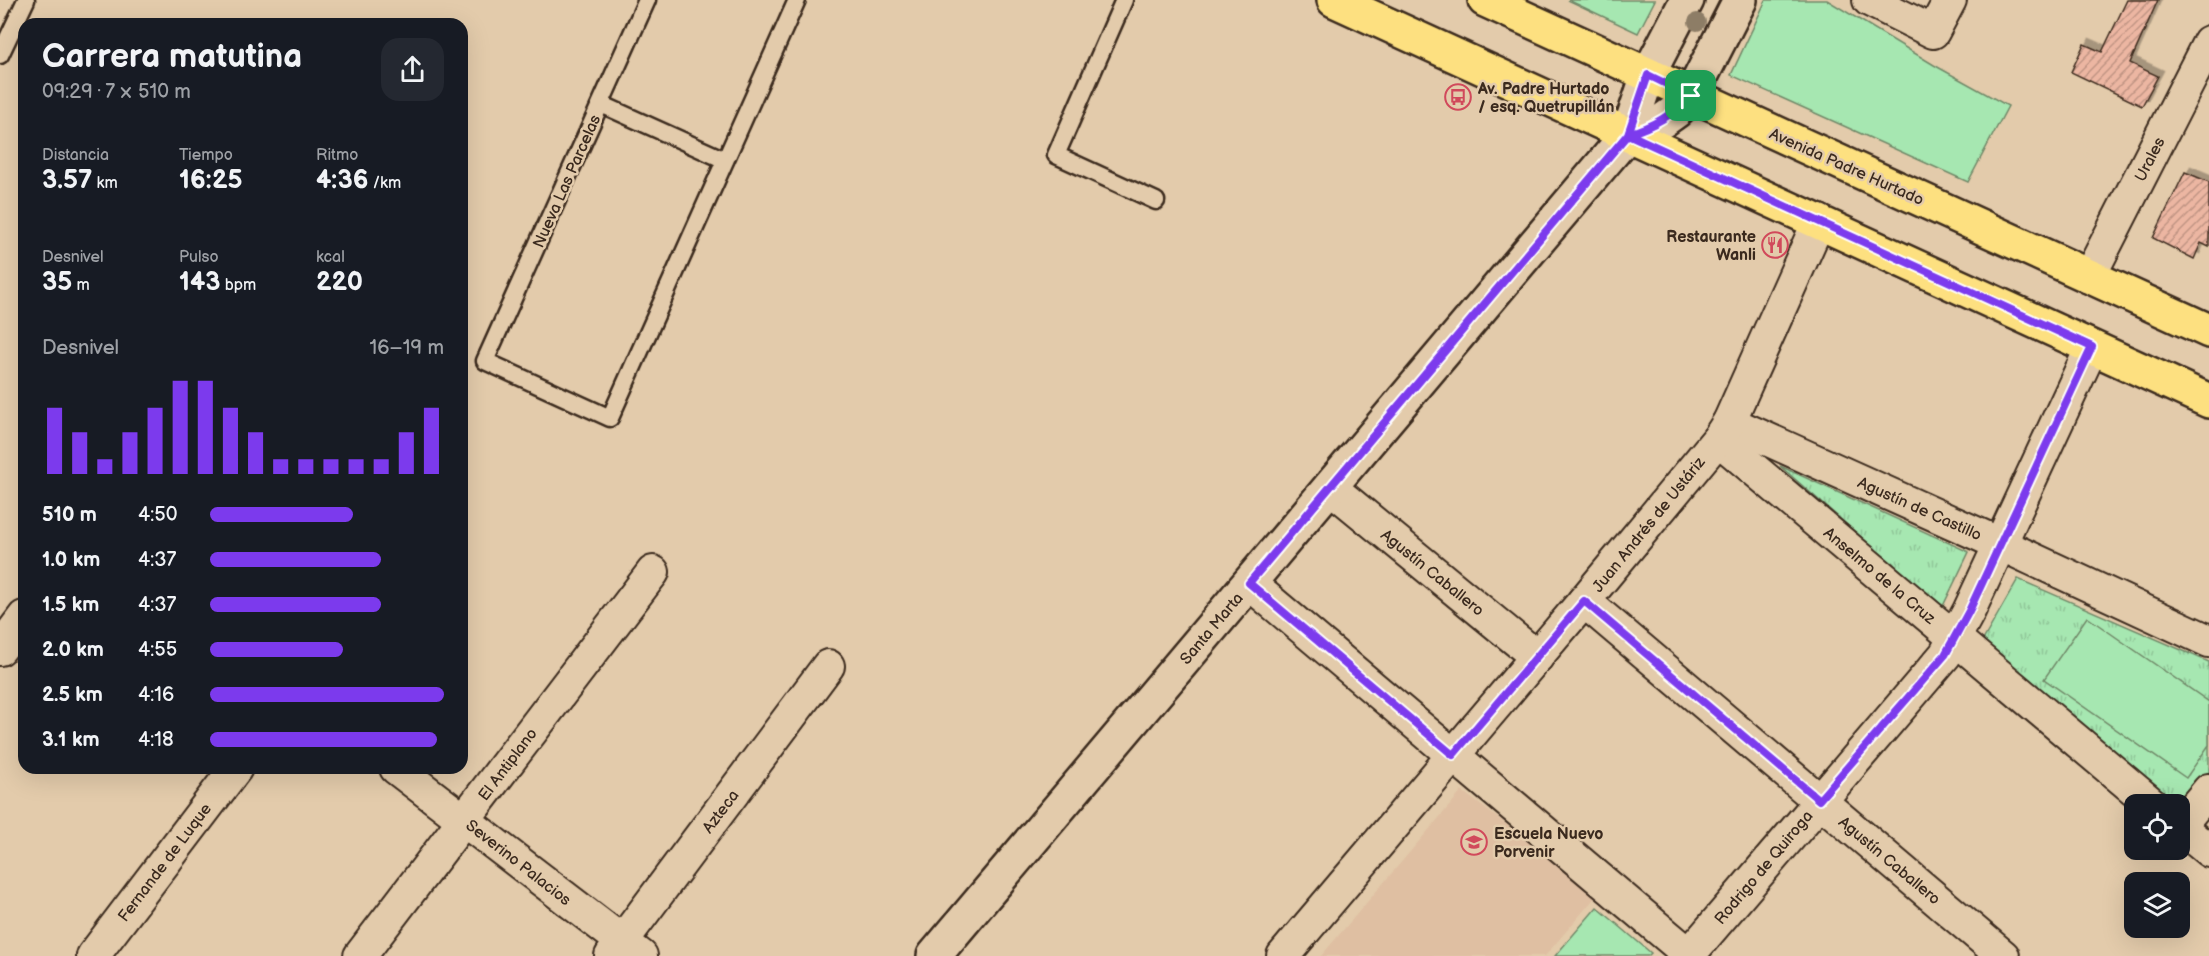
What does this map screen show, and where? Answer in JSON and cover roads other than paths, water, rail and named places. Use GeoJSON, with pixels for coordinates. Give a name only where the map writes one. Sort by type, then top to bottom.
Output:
{"type":"FeatureCollection","features":[{"type":"Feature","properties":{"kind":"main road"},"geometry":{"type":"LineString","coordinates":[[1334,0],[2209,401]]}},
{"type":"Feature","properties":{"kind":"main road","name":"Avenida Padre Hurtado"},"geometry":{"type":"LineString","coordinates":[[1485,0],[2209,331]]}},
{"type":"Feature","properties":{"kind":"street","name":"Santa Marta"},"geometry":{"type":"LineString","coordinates":[[934,956],[1628,134],[1648,75],[1687,0]]}},
{"type":"Feature","properties":{"kind":"street","name":"Santa Marta"},"geometry":{"type":"LineString","coordinates":[[1628,134],[1662,121],[1691,96],[1740,0]]}},
{"type":"Feature","properties":{"kind":"street"},"geometry":{"type":"LineString","coordinates":[[1869,0],[1933,32],[1950,0]]}},
{"type":"Feature","properties":{"kind":"street","name":"Urales"},"geometry":{"type":"LineString","coordinates":[[2089,277],[2209,42]]}},
{"type":"Feature","properties":{"kind":"street","name":"Juan Andrés de Ustáriz"},"geometry":{"type":"LineString","coordinates":[[1282,956],[1584,601],[1723,430],[1819,221]]}},
{"type":"Feature","properties":{"kind":"street","name":"Rodrigo de Quiroga"},"geometry":{"type":"LineString","coordinates":[[1689,956],[1819,800],[1931,671],[1955,637],[2092,347]]}},
{"type":"Feature","properties":{"kind":"street","name":"Agustín de Castillo"},"geometry":{"type":"LineString","coordinates":[[1723,430],[2000,544],[2209,641]]}},
{"type":"Feature","properties":{"kind":"street","name":"Anselmo de la Cruz"},"geometry":{"type":"LineString","coordinates":[[1723,430],[1955,637],[2140,794]]}},
{"type":"Feature","properties":{"kind":"street","name":"Agustín Caballero"},"geometry":{"type":"LineString","coordinates":[[1330,487],[1537,657]]}},
{"type":"Feature","properties":{"kind":"street","name":"El Antiplano"},"geometry":{"type":"LineString","coordinates":[[360,956],[653,572]]}},
{"type":"Feature","properties":{"kind":"street"},"geometry":{"type":"LineString","coordinates":[[1249,583],[1689,956]]}},
{"type":"Feature","properties":{"kind":"street","name":"Agustín Caballero"},"geometry":{"type":"LineString","coordinates":[[1584,601],[2003,956]]}},
{"type":"Feature","properties":{"kind":"street"},"geometry":{"type":"LineString","coordinates":[[0,649],[18,625]]}},
{"type":"Feature","properties":{"kind":"street","name":"Azteca"},"geometry":{"type":"LineString","coordinates":[[625,951],[828,666]]}},
{"type":"Feature","properties":{"kind":"street","name":"Fernande de Luque"},"geometry":{"type":"LineString","coordinates":[[93,956],[231,774]]}},
{"type":"Feature","properties":{"kind":"street","name":"Severino Palacios"},"geometry":{"type":"LineString","coordinates":[[404,774],[625,951]]}},
{"type":"Feature","properties":{"kind":"street"},"geometry":{"type":"LineString","coordinates":[[2190,814],[2209,790]]}},
{"type":"Feature","properties":{"kind":"street"},"geometry":{"type":"LineString","coordinates":[[2190,835],[2209,851]]}},
{"type":"Feature","properties":{"kind":"lane"},"geometry":{"type":"LineString","coordinates":[[0,55],[26,0]]}},
{"type":"Feature","properties":{"kind":"lane","name":"Nueva Las Parcelas"},"geometry":{"type":"LineString","coordinates":[[648,0],[485,361],[610,418],[725,160]]}},
{"type":"Feature","properties":{"kind":"lane"},"geometry":{"type":"LineString","coordinates":[[601,104],[725,160],[797,0]]}},
{"type":"Feature","properties":{"kind":"lane"},"geometry":{"type":"LineString","coordinates":[[1124,0],[1056,155],[1156,201]]}},
{"type":"Feature","properties":{"kind":"place","name":"Av. Padre Hurtado / esq. Quetrupillán"},"geometry":{"type":"Point","coordinates":[1458,97]}},
{"type":"Feature","properties":{"kind":"place","name":"Restaurante Wanli"},"geometry":{"type":"Point","coordinates":[1775,245]}},
{"type":"Feature","properties":{"kind":"place","name":"Escuela Nuevo Porvenir"},"geometry":{"type":"Point","coordinates":[1474,842]}}]}
